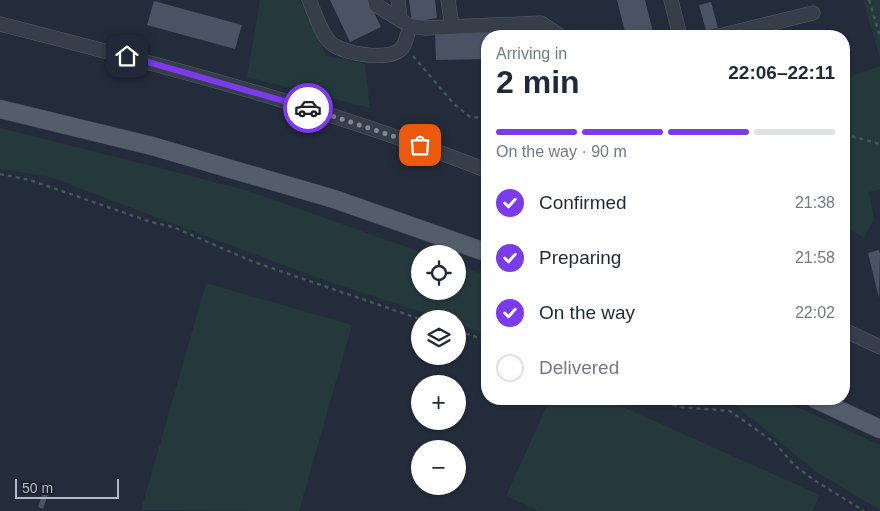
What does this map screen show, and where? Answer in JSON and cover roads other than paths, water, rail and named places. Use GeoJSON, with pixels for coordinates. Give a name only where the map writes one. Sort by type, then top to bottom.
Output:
{"type":"FeatureCollection","features":[{"type":"Feature","properties":{"kind":"main road"},"geometry":{"type":"LineString","coordinates":[[0,109],[152,146],[324,196],[481,251]]}},
{"type":"Feature","properties":{"kind":"main road"},"geometry":{"type":"LineString","coordinates":[[828,405],[880,429]]}},
{"type":"Feature","properties":{"kind":"street"},"geometry":{"type":"LineString","coordinates":[[309,0],[325,35],[331,43],[340,50],[359,55],[380,55],[395,52],[401,48],[405,23],[398,0]]}},
{"type":"Feature","properties":{"kind":"street"},"geometry":{"type":"LineString","coordinates":[[374,0],[376,5],[405,23],[452,26],[541,23],[551,30]]}},
{"type":"Feature","properties":{"kind":"street"},"geometry":{"type":"LineString","coordinates":[[448,0],[452,26]]}},
{"type":"Feature","properties":{"kind":"street"},"geometry":{"type":"LineString","coordinates":[[672,0],[679,30]]}},
{"type":"Feature","properties":{"kind":"street"},"geometry":{"type":"LineString","coordinates":[[744,30],[813,13]]}},
{"type":"Feature","properties":{"kind":"street"},"geometry":{"type":"LineString","coordinates":[[0,24],[127,56],[290,102],[385,132],[481,168]]}},
{"type":"Feature","properties":{"kind":"street"},"geometry":{"type":"LineString","coordinates":[[850,333],[880,347]]}}]}
